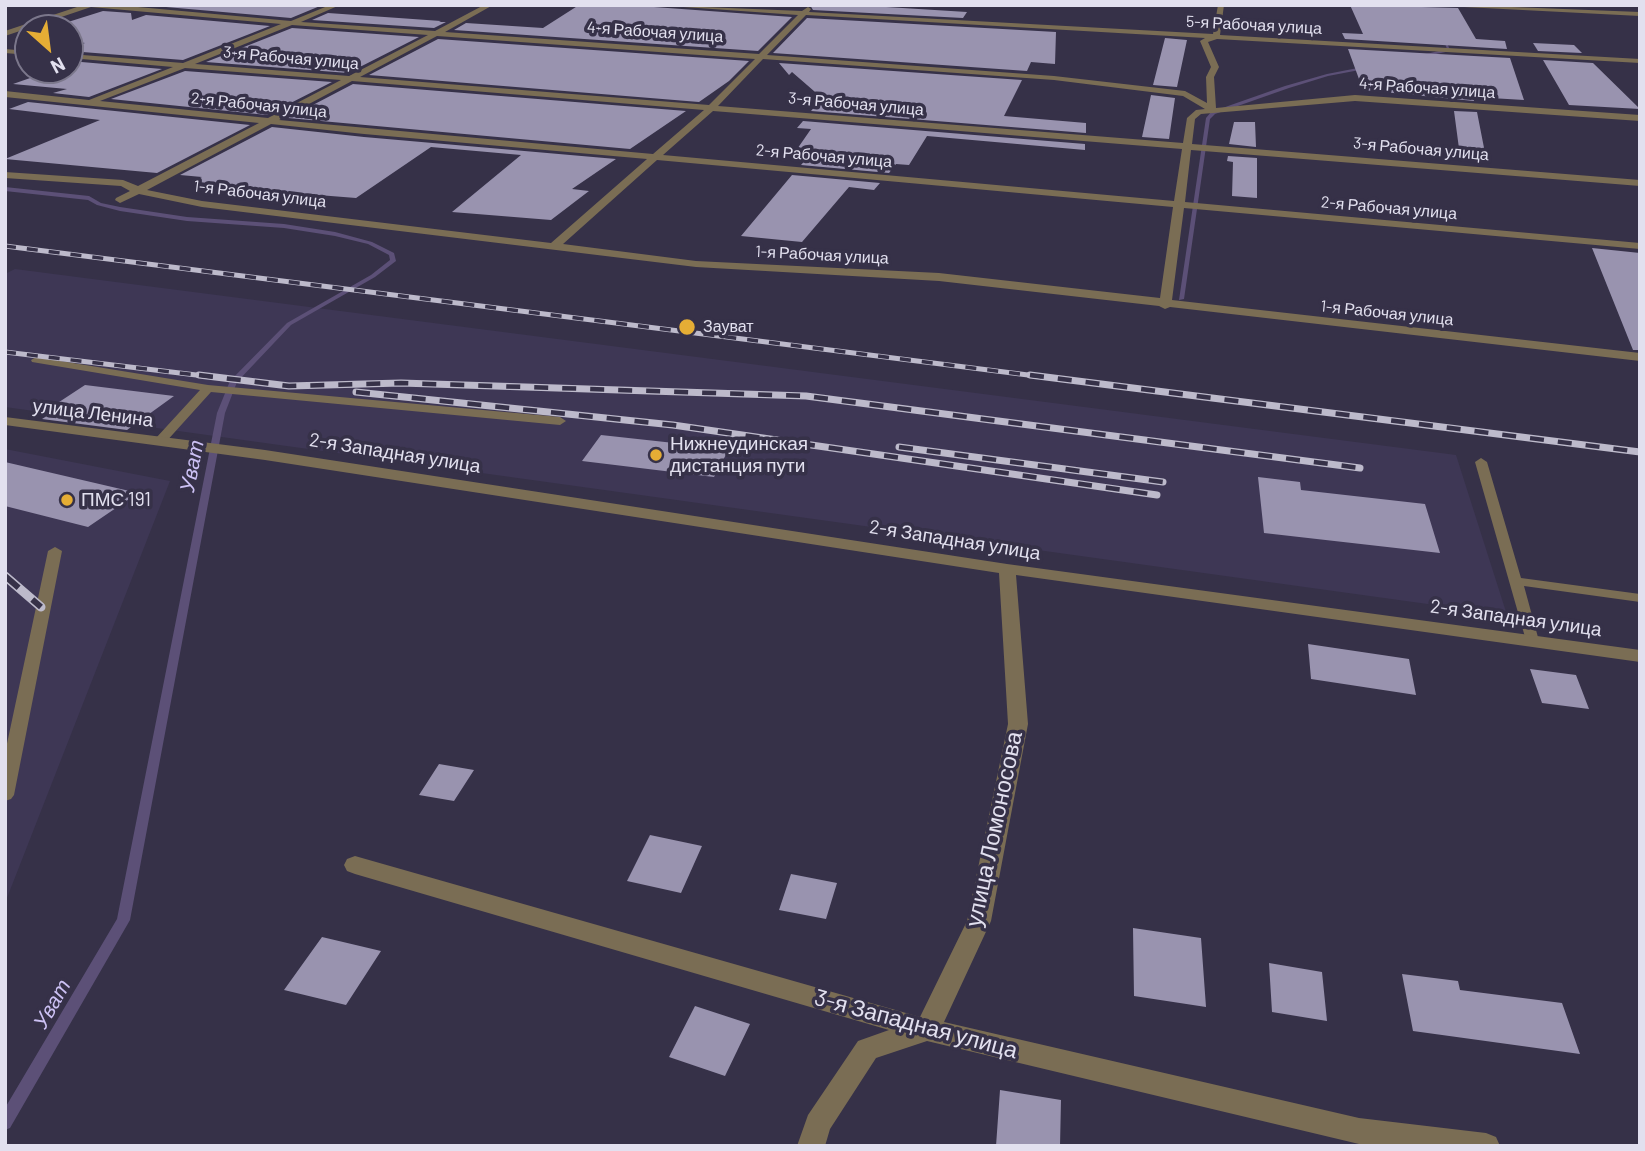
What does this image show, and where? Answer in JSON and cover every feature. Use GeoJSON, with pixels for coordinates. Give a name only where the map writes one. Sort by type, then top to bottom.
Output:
{"type":"FeatureCollection","features":[{"type":"Feature","properties":{"kind":"street","name":"4-я Рабочая улица"},"geometry":{"type":"LineString","coordinates":[[73,5],[1117,84],[1185,94],[1212,109],[1355,99],[1640,118]]}},
{"type":"Feature","properties":{"kind":"street"},"geometry":{"type":"LineString","coordinates":[[5,34],[90,5]]}},
{"type":"Feature","properties":{"kind":"street"},"geometry":{"type":"LineString","coordinates":[[88,102],[337,5]]}},
{"type":"Feature","properties":{"kind":"street"},"geometry":{"type":"LineString","coordinates":[[120,200],[490,5]]}},
{"type":"Feature","properties":{"kind":"street","name":"5-я Рабочая улица"},"geometry":{"type":"LineString","coordinates":[[658,5],[1640,61]]}},
{"type":"Feature","properties":{"kind":"street"},"geometry":{"type":"LineString","coordinates":[[553,247],[711,108],[760,55],[814,5]]}},
{"type":"Feature","properties":{"kind":"street"},"geometry":{"type":"LineString","coordinates":[[1165,305],[1191,118],[1199,112],[1212,109],[1210,77],[1215,67],[1205,41],[1216,37],[1221,5]]}},
{"type":"Feature","properties":{"kind":"street"},"geometry":{"type":"LineString","coordinates":[[1464,5],[1639,14]]}},
{"type":"Feature","properties":{"kind":"street"},"geometry":{"type":"LineString","coordinates":[[1628,5],[1639,14]]}},
{"type":"Feature","properties":{"kind":"street","name":"3-я Рабочая улица"},"geometry":{"type":"LineString","coordinates":[[84,57],[1640,183]]}},
{"type":"Feature","properties":{"kind":"street","name":"2-я Рабочая улица"},"geometry":{"type":"LineString","coordinates":[[5,94],[654,157],[1640,246]]}},
{"type":"Feature","properties":{"kind":"street","name":"1-я Рабочая улица"},"geometry":{"type":"LineString","coordinates":[[5,176],[123,183],[139,191],[202,204],[696,264],[939,277],[1640,358]]}},
{"type":"Feature","properties":{"kind":"street","name":"улица Ленина"},"geometry":{"type":"LineString","coordinates":[[5,421],[265,455]]}},
{"type":"Feature","properties":{"kind":"street","name":"2-я Западная улица"},"geometry":{"type":"LineString","coordinates":[[265,455],[1007,569],[1640,656]]}},
{"type":"Feature","properties":{"kind":"street","name":"улица Ломоносова"},"geometry":{"type":"LineString","coordinates":[[927,1030],[979,921],[1018,724],[1007,569]]}},
{"type":"Feature","properties":{"kind":"street","name":"3-я Западная улица"},"geometry":{"type":"LineString","coordinates":[[355,865],[927,1030],[1359,1131],[1486,1146]]}},
{"type":"Feature","properties":{"kind":"street"},"geometry":{"type":"LineString","coordinates":[[811,1146],[818,1124],[867,1049],[927,1030]]}},
{"type":"Feature","properties":{"kind":"lane"},"geometry":{"type":"LineString","coordinates":[[36,360],[208,388],[559,421]]}},
{"type":"Feature","properties":{"kind":"lane"},"geometry":{"type":"LineString","coordinates":[[168,442],[208,388]]}},
{"type":"Feature","properties":{"kind":"lane"},"geometry":{"type":"LineString","coordinates":[[1482,462],[1532,641]]}},
{"type":"Feature","properties":{"kind":"lane"},"geometry":{"type":"LineString","coordinates":[[5,794],[55,551]]}},
{"type":"Feature","properties":{"kind":"lane"},"geometry":{"type":"LineString","coordinates":[[1515,581],[1640,598]]}},
{"type":"Feature","properties":{"kind":"shaded area"},"geometry":{"type":"Polygon","coordinates":[[[15,269],[1456,455],[1507,615],[5,407],[5,274],[15,269]]]}},
{"type":"Feature","properties":{"kind":"shaded area"},"geometry":{"type":"Polygon","coordinates":[[[5,449],[170,481],[5,903],[5,449]]]}},
{"type":"Feature","properties":{"kind":"building"},"geometry":{"type":"Polygon","coordinates":[[[579,5],[654,7],[792,17],[758,51],[454,30],[466,23],[543,28],[579,5]]]}},
{"type":"Feature","properties":{"kind":"building"},"geometry":{"type":"Polygon","coordinates":[[[810,5],[967,12],[963,18],[813,10],[810,5]]]}},
{"type":"Feature","properties":{"kind":"building"},"geometry":{"type":"Polygon","coordinates":[[[1350,5],[1458,8],[1476,39],[1505,41],[1507,49],[1345,39],[1342,33],[1363,34],[1350,5]]]}},
{"type":"Feature","properties":{"kind":"building"},"geometry":{"type":"Polygon","coordinates":[[[320,6],[291,18],[166,7],[320,6]]]}},
{"type":"Feature","properties":{"kind":"building"},"geometry":{"type":"Polygon","coordinates":[[[103,11],[131,13],[132,20],[146,15],[270,26],[183,60],[84,52],[84,17],[103,11]]]}},
{"type":"Feature","properties":{"kind":"building"},"geometry":{"type":"Polygon","coordinates":[[[328,13],[446,22],[434,28],[312,20],[328,13]]]}},
{"type":"Feature","properties":{"kind":"building"},"geometry":{"type":"Polygon","coordinates":[[[807,18],[1056,32],[1055,64],[1031,62],[1027,71],[773,53],[807,18]]]}},
{"type":"Feature","properties":{"kind":"building"},"geometry":{"type":"Polygon","coordinates":[[[292,28],[419,37],[348,73],[206,62],[292,28]]]}},
{"type":"Feature","properties":{"kind":"building"},"geometry":{"type":"Polygon","coordinates":[[[1165,38],[1187,40],[1177,87],[1153,85],[1165,38]]]}},
{"type":"Feature","properties":{"kind":"building"},"geometry":{"type":"Polygon","coordinates":[[[438,39],[749,61],[729,81],[699,102],[369,75],[438,39]]]}},
{"type":"Feature","properties":{"kind":"building"},"geometry":{"type":"Polygon","coordinates":[[[1533,43],[1574,45],[1582,53],[1538,51],[1533,43]]]}},
{"type":"Feature","properties":{"kind":"building"},"geometry":{"type":"Polygon","coordinates":[[[1348,49],[1510,58],[1524,100],[1474,97],[1474,101],[1363,90],[1348,49]]]}},
{"type":"Feature","properties":{"kind":"building"},"geometry":{"type":"Polygon","coordinates":[[[1543,60],[1593,63],[1640,109],[1569,105],[1543,60]]]}},
{"type":"Feature","properties":{"kind":"building"},"geometry":{"type":"Polygon","coordinates":[[[84,62],[162,69],[89,97],[53,93],[67,89],[13,84],[84,84],[84,62]]]}},
{"type":"Feature","properties":{"kind":"building"},"geometry":{"type":"Polygon","coordinates":[[[779,63],[1022,80],[1004,116],[1086,123],[1086,133],[811,111],[822,98],[792,72],[789,75],[779,63]]]}},
{"type":"Feature","properties":{"kind":"building"},"geometry":{"type":"Polygon","coordinates":[[[185,71],[332,82],[267,115],[111,99],[185,71]]]}},
{"type":"Feature","properties":{"kind":"building"},"geometry":{"type":"Polygon","coordinates":[[[353,84],[686,111],[630,149],[288,118],[353,84]]]}},
{"type":"Feature","properties":{"kind":"building"},"geometry":{"type":"Polygon","coordinates":[[[1151,95],[1175,98],[1169,139],[1142,137],[1151,95]]]}},
{"type":"Feature","properties":{"kind":"building"},"geometry":{"type":"Polygon","coordinates":[[[28,102],[250,125],[157,173],[5,159],[100,120],[9,109],[28,102]]]}},
{"type":"Feature","properties":{"kind":"building"},"geometry":{"type":"Polygon","coordinates":[[[1454,111],[1477,112],[1486,158],[1460,156],[1454,111]]]}},
{"type":"Feature","properties":{"kind":"building"},"geometry":{"type":"Polygon","coordinates":[[[803,121],[1085,144],[1085,150],[927,136],[909,165],[896,164],[889,173],[801,165],[809,156],[793,155],[811,129],[797,128],[803,121]]]}},
{"type":"Feature","properties":{"kind":"building"},"geometry":{"type":"Polygon","coordinates":[[[1234,122],[1255,122],[1256,147],[1229,144],[1234,122]]]}},
{"type":"Feature","properties":{"kind":"building"},"geometry":{"type":"Polygon","coordinates":[[[272,127],[616,159],[572,189],[589,191],[551,220],[452,212],[521,155],[431,147],[356,198],[255,190],[193,181],[202,177],[180,175],[272,127]]]}},
{"type":"Feature","properties":{"kind":"building"},"geometry":{"type":"Polygon","coordinates":[[[1228,156],[1257,158],[1257,198],[1232,196],[1233,162],[1227,161],[1228,156]]]}},
{"type":"Feature","properties":{"kind":"building"},"geometry":{"type":"Polygon","coordinates":[[[792,175],[880,183],[874,190],[849,187],[802,242],[741,236],[792,175]]]}},
{"type":"Feature","properties":{"kind":"building"},"geometry":{"type":"Polygon","coordinates":[[[1592,248],[1640,253],[1640,350],[1633,350],[1592,248]]]}},
{"type":"Feature","properties":{"kind":"building"},"geometry":{"type":"Polygon","coordinates":[[[85,385],[174,396],[127,430],[42,419],[58,409],[50,408],[85,385]]]}},
{"type":"Feature","properties":{"kind":"building","name":"Нижнеудинская дистанция пути"},"geometry":{"type":"Polygon","coordinates":[[[601,435],[729,449],[714,477],[582,461],[601,435]]]}},
{"type":"Feature","properties":{"kind":"building","name":"ПМС 191"},"geometry":{"type":"Polygon","coordinates":[[[5,462],[138,493],[88,527],[5,506],[5,462]]]}},
{"type":"Feature","properties":{"kind":"building"},"geometry":{"type":"Polygon","coordinates":[[[1258,477],[1300,482],[1301,490],[1425,504],[1440,553],[1264,533],[1258,477]]]}},
{"type":"Feature","properties":{"kind":"building"},"geometry":{"type":"Polygon","coordinates":[[[1308,644],[1409,659],[1416,695],[1311,679],[1308,644]]]}},
{"type":"Feature","properties":{"kind":"building"},"geometry":{"type":"Polygon","coordinates":[[[1530,669],[1576,675],[1589,709],[1542,703],[1530,669]]]}},
{"type":"Feature","properties":{"kind":"building"},"geometry":{"type":"Polygon","coordinates":[[[439,764],[474,770],[454,801],[419,795],[439,764]]]}},
{"type":"Feature","properties":{"kind":"building"},"geometry":{"type":"Polygon","coordinates":[[[650,835],[702,846],[681,893],[627,881],[650,835]]]}},
{"type":"Feature","properties":{"kind":"building"},"geometry":{"type":"Polygon","coordinates":[[[791,874],[837,883],[826,919],[779,910],[791,874]]]}},
{"type":"Feature","properties":{"kind":"building"},"geometry":{"type":"Polygon","coordinates":[[[1133,928],[1201,938],[1206,1007],[1134,996],[1133,928]]]}},
{"type":"Feature","properties":{"kind":"building"},"geometry":{"type":"Polygon","coordinates":[[[322,937],[381,951],[346,1005],[284,990],[322,937]]]}},
{"type":"Feature","properties":{"kind":"building"},"geometry":{"type":"Polygon","coordinates":[[[1269,963],[1322,972],[1327,1021],[1272,1012],[1269,963]]]}},
{"type":"Feature","properties":{"kind":"building"},"geometry":{"type":"Polygon","coordinates":[[[1402,974],[1458,981],[1460,990],[1562,1003],[1580,1054],[1413,1031],[1402,974]]]}},
{"type":"Feature","properties":{"kind":"building"},"geometry":{"type":"Polygon","coordinates":[[[695,1006],[750,1024],[725,1076],[669,1057],[695,1006]]]}},
{"type":"Feature","properties":{"kind":"building"},"geometry":{"type":"Polygon","coordinates":[[[1000,1090],[1061,1100],[1060,1146],[996,1146],[1000,1090]]]}},
{"type":"Feature","properties":{"kind":"waterway"},"geometry":{"type":"LineString","coordinates":[[1420,57],[1449,50],[1443,36]]}},
{"type":"Feature","properties":{"kind":"waterway"},"geometry":{"type":"LineString","coordinates":[[1181,299],[1208,119],[1213,113],[1287,87],[1368,67]]}},
{"type":"Feature","properties":{"kind":"waterway","name":"Уват"},"geometry":{"type":"LineString","coordinates":[[5,189],[89,198],[99,204],[120,209],[187,219],[284,226],[335,234],[370,243],[392,254],[393,261],[373,276],[289,324],[234,381],[221,413],[123,920],[5,1123]]}},
{"type":"Feature","properties":{"kind":"railway"},"geometry":{"type":"LineString","coordinates":[[5,246],[1044,377]]}},
{"type":"Feature","properties":{"kind":"railway"},"geometry":{"type":"LineString","coordinates":[[5,352],[213,377]]}},
{"type":"Feature","properties":{"kind":"railway"},"geometry":{"type":"LineString","coordinates":[[199,375],[289,386],[401,383],[806,396],[1360,468]]}},
{"type":"Feature","properties":{"kind":"railway"},"geometry":{"type":"LineString","coordinates":[[1030,375],[1640,452]]}},
{"type":"Feature","properties":{"kind":"railway"},"geometry":{"type":"LineString","coordinates":[[356,392],[673,425],[1157,495]]}},
{"type":"Feature","properties":{"kind":"railway"},"geometry":{"type":"LineString","coordinates":[[899,447],[1163,482]]}},
{"type":"Feature","properties":{"kind":"railway"},"geometry":{"type":"LineString","coordinates":[[5,576],[41,607]]}},
{"type":"Feature","properties":{"kind":"place","name":"Зауват"},"geometry":{"type":"Point","coordinates":[687,327]}},
{"type":"Feature","properties":{"kind":"place","name":"Нижнеудинская дистанция пути"},"geometry":{"type":"Point","coordinates":[656,455]}},
{"type":"Feature","properties":{"kind":"place","name":"ПМС 191"},"geometry":{"type":"Point","coordinates":[67,500]}}]}
